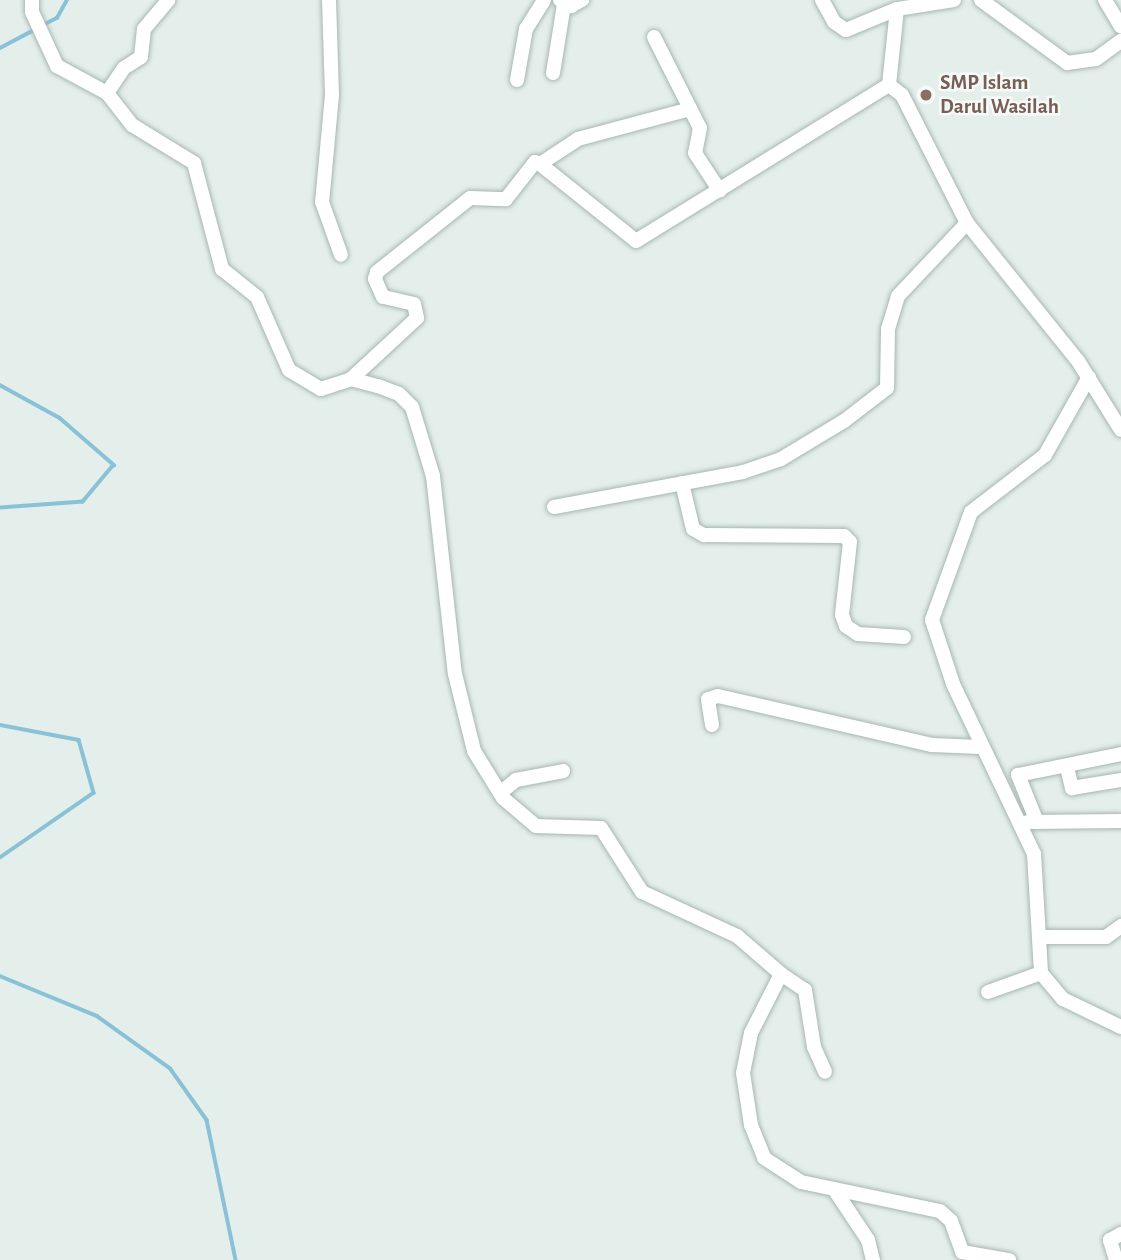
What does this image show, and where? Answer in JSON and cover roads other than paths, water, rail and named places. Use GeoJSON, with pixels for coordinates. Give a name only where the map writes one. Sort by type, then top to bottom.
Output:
{"type":"FeatureCollection","features":[{"type":"Feature","properties":{"kind":"street"},"geometry":{"type":"LineString","coordinates":[[107,93],[124,68],[141,57],[144,29],[168,0]]}},
{"type":"Feature","properties":{"kind":"street"},"geometry":{"type":"LineString","coordinates":[[329,0],[332,95],[322,202],[341,254]]}},
{"type":"Feature","properties":{"kind":"street"},"geometry":{"type":"LineString","coordinates":[[517,80],[526,29],[544,0]]}},
{"type":"Feature","properties":{"kind":"street"},"geometry":{"type":"LineString","coordinates":[[553,74],[562,2],[582,0]]}},
{"type":"Feature","properties":{"kind":"street"},"geometry":{"type":"LineString","coordinates":[[822,0],[834,22],[846,30],[897,9],[954,0]]}},
{"type":"Feature","properties":{"kind":"street"},"geometry":{"type":"LineString","coordinates":[[981,0],[1067,62],[1096,59],[1121,41]]}},
{"type":"Feature","properties":{"kind":"street"},"geometry":{"type":"LineString","coordinates":[[1105,0],[1121,27]]}},
{"type":"Feature","properties":{"kind":"street"},"geometry":{"type":"LineString","coordinates":[[32,6],[57,66],[107,93],[132,125],[194,163],[222,269],[257,297],[289,370],[321,389],[351,379],[417,318],[414,304],[383,297],[376,273],[470,198],[506,199],[535,162],[634,240],[720,191],[889,85]]}},
{"type":"Feature","properties":{"kind":"street"},"geometry":{"type":"LineString","coordinates":[[889,85],[897,9]]}},
{"type":"Feature","properties":{"kind":"street"},"geometry":{"type":"LineString","coordinates":[[654,37],[701,132],[695,151],[720,191]]}},
{"type":"Feature","properties":{"kind":"street"},"geometry":{"type":"LineString","coordinates":[[889,85],[902,95],[967,223],[1088,377],[1121,430]]}},
{"type":"Feature","properties":{"kind":"street"},"geometry":{"type":"LineString","coordinates":[[540,164],[589,134],[690,109]]}},
{"type":"Feature","properties":{"kind":"street"},"geometry":{"type":"LineString","coordinates":[[554,507],[770,463],[883,393],[895,302],[934,252],[967,223]]}},
{"type":"Feature","properties":{"kind":"street"},"geometry":{"type":"LineString","coordinates":[[1088,377],[1045,455],[971,512],[933,610],[941,655],[981,747],[1020,822],[1035,861],[1041,972],[1063,999],[1121,1027]]}},
{"type":"Feature","properties":{"kind":"street"},"geometry":{"type":"LineString","coordinates":[[351,379],[395,392],[412,407],[432,476],[455,674],[474,751],[536,826],[606,830],[627,876],[642,892],[737,936],[781,974],[805,990],[814,1047],[825,1072]]}},
{"type":"Feature","properties":{"kind":"street"},"geometry":{"type":"LineString","coordinates":[[682,483],[693,529],[704,535],[844,536],[850,542],[842,615],[846,626],[858,634],[904,637]]}},
{"type":"Feature","properties":{"kind":"street"},"geometry":{"type":"LineString","coordinates":[[712,724],[708,699],[718,696],[932,745],[981,747]]}},
{"type":"Feature","properties":{"kind":"street"},"geometry":{"type":"LineString","coordinates":[[1037,822],[1018,775],[1067,767],[1114,755],[1118,781],[1072,788],[1067,767]]}},
{"type":"Feature","properties":{"kind":"street"},"geometry":{"type":"LineString","coordinates":[[504,789],[563,771]]}},
{"type":"Feature","properties":{"kind":"street"},"geometry":{"type":"LineString","coordinates":[[1020,822],[1121,821]]}},
{"type":"Feature","properties":{"kind":"street"},"geometry":{"type":"LineString","coordinates":[[1039,937],[1106,937],[1121,926]]}},
{"type":"Feature","properties":{"kind":"street"},"geometry":{"type":"LineString","coordinates":[[988,992],[1041,972]]}},
{"type":"Feature","properties":{"kind":"street"},"geometry":{"type":"LineString","coordinates":[[781,974],[747,1046],[743,1084],[751,1125],[773,1168],[834,1189],[940,1211],[951,1221],[962,1252],[1009,1260]]}},
{"type":"Feature","properties":{"kind":"street"},"geometry":{"type":"LineString","coordinates":[[834,1189],[868,1240],[873,1260]]}},
{"type":"Feature","properties":{"kind":"street"},"geometry":{"type":"LineString","coordinates":[[1116,1260],[1110,1240],[1121,1234]]}},
{"type":"Feature","properties":{"kind":"waterway"},"geometry":{"type":"LineString","coordinates":[[43,25],[57,18],[67,0]]}},
{"type":"Feature","properties":{"kind":"waterway"},"geometry":{"type":"LineString","coordinates":[[0,48],[36,29]]}},
{"type":"Feature","properties":{"kind":"waterway"},"geometry":{"type":"LineString","coordinates":[[0,385],[60,418],[114,465],[83,502],[0,508]]}},
{"type":"Feature","properties":{"kind":"waterway"},"geometry":{"type":"LineString","coordinates":[[0,725],[79,740],[94,793],[0,858]]}},
{"type":"Feature","properties":{"kind":"waterway"},"geometry":{"type":"LineString","coordinates":[[0,976],[97,1016],[170,1068],[207,1120],[236,1260]]}},
{"type":"Feature","properties":{"kind":"place","name":"SMP Islam Darul Wasilah"},"geometry":{"type":"Point","coordinates":[926,95]}}]}
